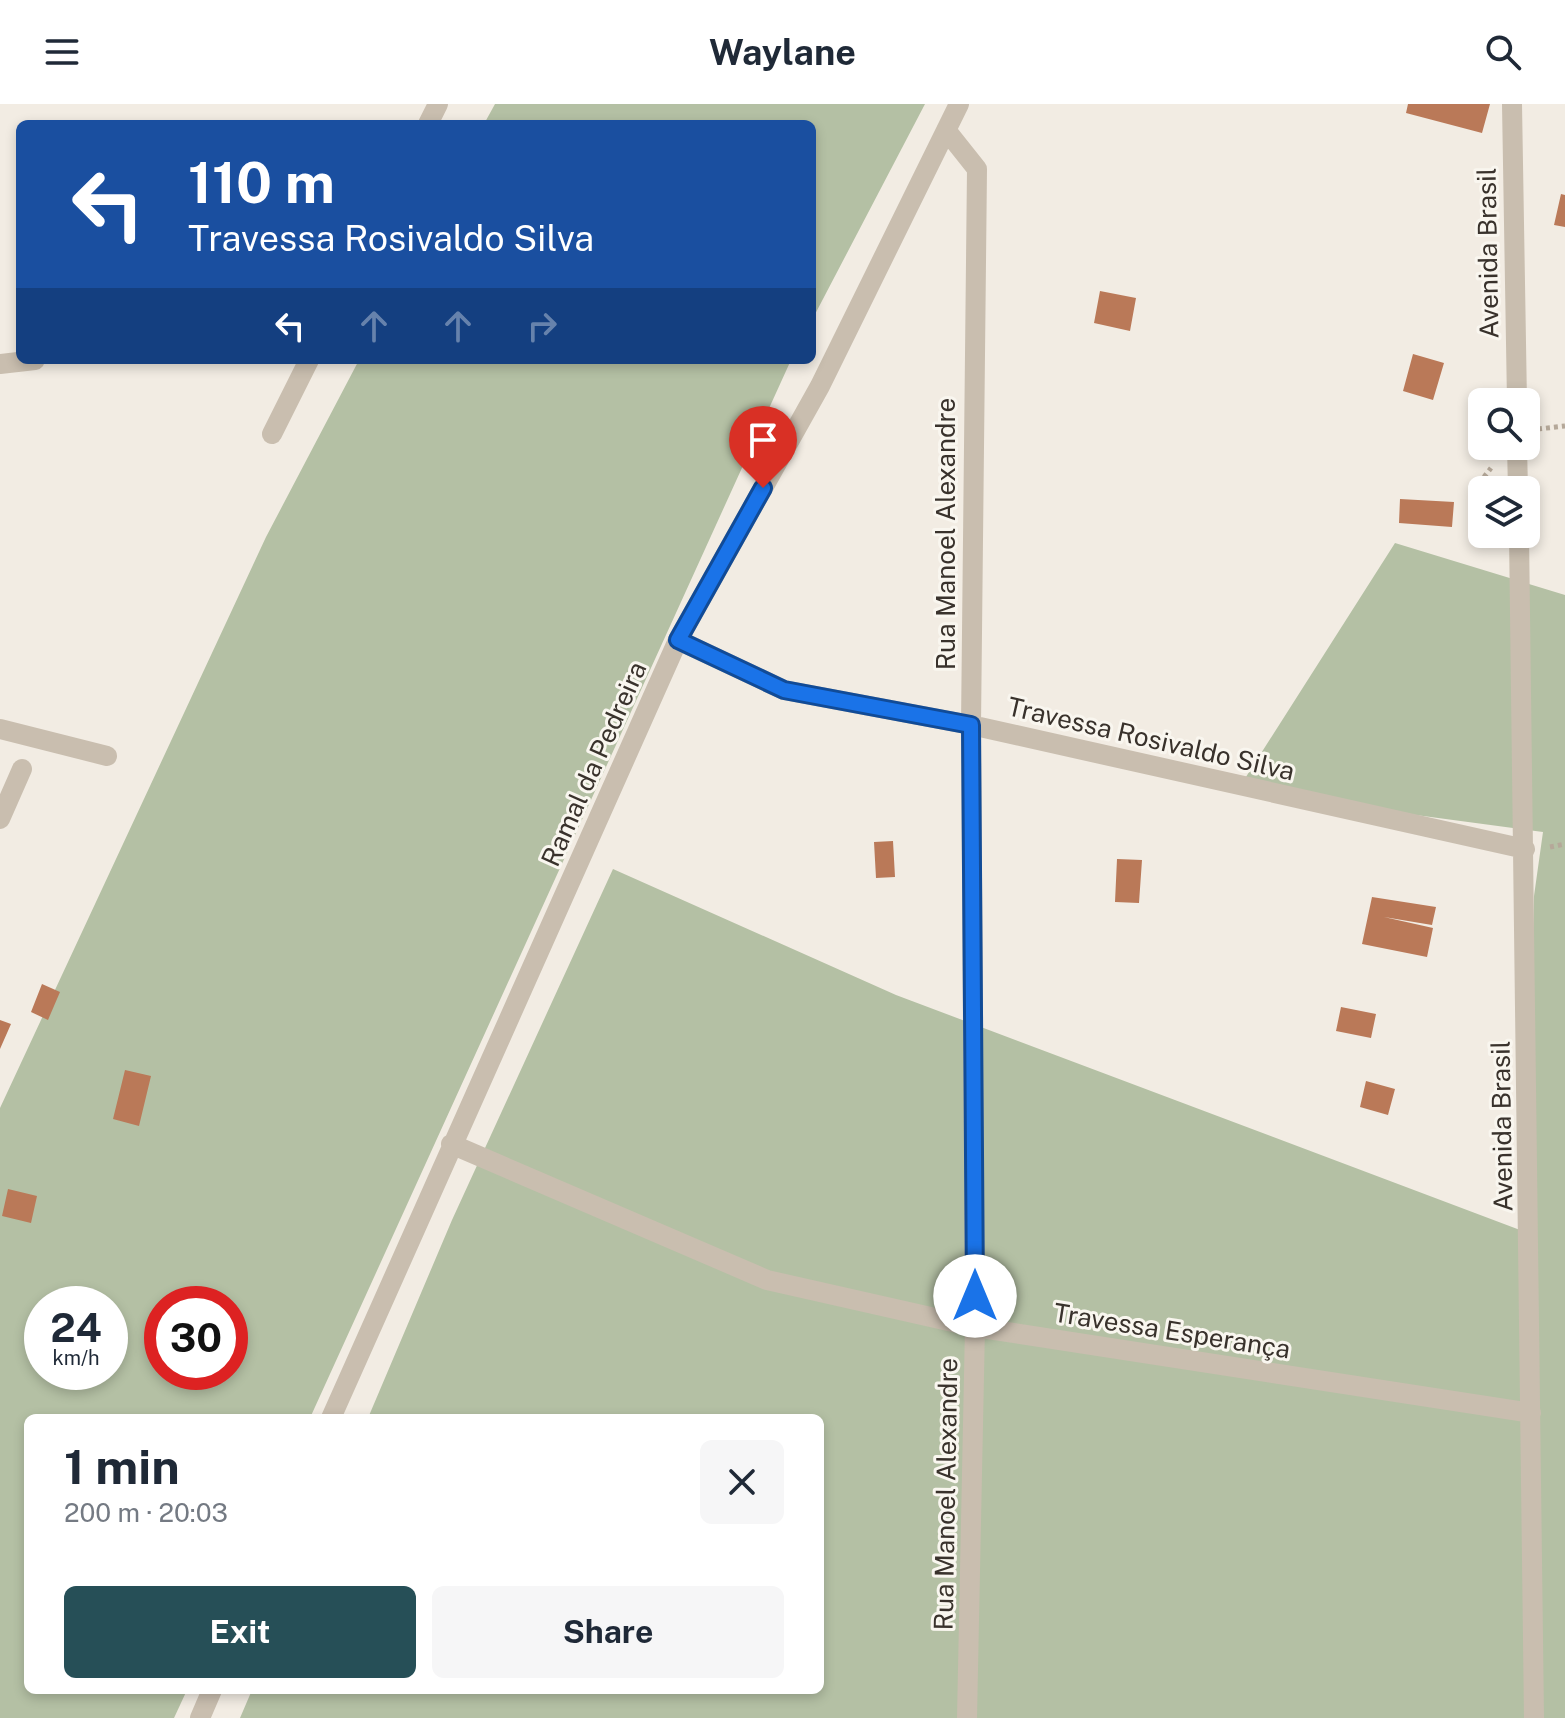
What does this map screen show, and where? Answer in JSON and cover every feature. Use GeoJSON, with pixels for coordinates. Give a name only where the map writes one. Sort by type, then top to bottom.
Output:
{"type":"FeatureCollection","features":[{"type":"Feature","properties":{"kind":"street","name":"Ramal da Pedreira"},"geometry":{"type":"LineString","coordinates":[[333,1414],[678,640],[820,386],[959,104]]}},
{"type":"Feature","properties":{"kind":"street","name":"Avenida Brasil"},"geometry":{"type":"LineString","coordinates":[[1512,104],[1517,388]]}},
{"type":"Feature","properties":{"kind":"street","name":"Rua Manoel Alexandre"},"geometry":{"type":"LineString","coordinates":[[946,130],[977,169],[971,725],[975,1327],[967,1718]]}},
{"type":"Feature","properties":{"kind":"street"},"geometry":{"type":"LineString","coordinates":[[272,434],[307,364]]}},
{"type":"Feature","properties":{"kind":"street","name":"Avenida Brasil"},"geometry":{"type":"LineString","coordinates":[[1519,548],[1534,1718]]}},
{"type":"Feature","properties":{"kind":"street","name":"Travessa Rosivaldo Silva"},"geometry":{"type":"LineString","coordinates":[[678,640],[784,690],[971,725],[1525,849]]}},
{"type":"Feature","properties":{"kind":"street"},"geometry":{"type":"LineString","coordinates":[[0,729],[107,756]]}},
{"type":"Feature","properties":{"kind":"street"},"geometry":{"type":"LineString","coordinates":[[0,819],[22,769]]}},
{"type":"Feature","properties":{"kind":"street","name":"Travessa Esperança"},"geometry":{"type":"LineString","coordinates":[[451,1144],[767,1280],[975,1327],[1531,1413]]}},
{"type":"Feature","properties":{"kind":"street"},"geometry":{"type":"LineString","coordinates":[[200,1718],[210,1694]]}},
{"type":"Feature","properties":{"kind":"path"},"geometry":{"type":"LineString","coordinates":[[1540,433],[1565,426]]}},
{"type":"Feature","properties":{"kind":"green space"},"geometry":{"type":"Polygon","coordinates":[[[495,104],[925,104],[816,312],[816,120],[486,120],[495,104]]]}},
{"type":"Feature","properties":{"kind":"green space"},"geometry":{"type":"Polygon","coordinates":[[[357,364],[789,364],[312,1414],[24,1414],[24,1694],[185,1694],[174,1718],[0,1718],[0,1108],[266,537],[357,364]]]}},
{"type":"Feature","properties":{"kind":"green space"},"geometry":{"type":"Polygon","coordinates":[[[1395,543],[1565,595],[1565,1718],[240,1718],[250,1694],[824,1694],[824,1414],[370,1414],[452,1220],[613,869],[896,995],[1528,1233],[1534,896],[1543,832],[1237,791],[1395,543]]]}},
{"type":"Feature","properties":{"kind":"building"},"geometry":{"type":"Polygon","coordinates":[[[1408,104],[1490,104],[1482,133],[1406,113],[1408,104]]]}},
{"type":"Feature","properties":{"kind":"building"},"geometry":{"type":"Polygon","coordinates":[[[1561,194],[1565,195],[1565,227],[1554,225],[1561,194]]]}},
{"type":"Feature","properties":{"kind":"building"},"geometry":{"type":"Polygon","coordinates":[[[1100,291],[1136,298],[1130,331],[1094,323],[1100,291]]]}},
{"type":"Feature","properties":{"kind":"building"},"geometry":{"type":"Polygon","coordinates":[[[1413,354],[1444,363],[1433,400],[1403,391],[1413,354]]]}},
{"type":"Feature","properties":{"kind":"building"},"geometry":{"type":"Polygon","coordinates":[[[1400,499],[1454,502],[1452,527],[1399,523],[1400,499]]]}},
{"type":"Feature","properties":{"kind":"building"},"geometry":{"type":"Polygon","coordinates":[[[893,841],[895,877],[876,878],[874,842],[893,841]]]}},
{"type":"Feature","properties":{"kind":"building"},"geometry":{"type":"Polygon","coordinates":[[[1117,859],[1142,860],[1139,903],[1115,902],[1117,859]]]}},
{"type":"Feature","properties":{"kind":"building"},"geometry":{"type":"Polygon","coordinates":[[[1372,897],[1436,907],[1432,925],[1384,917],[1433,928],[1427,957],[1362,944],[1372,897]]]}},
{"type":"Feature","properties":{"kind":"building"},"geometry":{"type":"Polygon","coordinates":[[[42,984],[60,992],[48,1020],[31,1012],[42,984]]]}},
{"type":"Feature","properties":{"kind":"building"},"geometry":{"type":"Polygon","coordinates":[[[1341,1007],[1376,1014],[1371,1038],[1336,1031],[1341,1007]]]}},
{"type":"Feature","properties":{"kind":"building"},"geometry":{"type":"Polygon","coordinates":[[[0,1020],[11,1024],[0,1049],[0,1020]]]}},
{"type":"Feature","properties":{"kind":"building"},"geometry":{"type":"Polygon","coordinates":[[[125,1070],[151,1076],[139,1126],[113,1119],[125,1070]]]}},
{"type":"Feature","properties":{"kind":"building"},"geometry":{"type":"Polygon","coordinates":[[[1366,1081],[1395,1089],[1388,1115],[1360,1107],[1366,1081]]]}},
{"type":"Feature","properties":{"kind":"building"},"geometry":{"type":"Polygon","coordinates":[[[8,1189],[37,1196],[31,1223],[2,1216],[8,1189]]]}},
{"type":"Feature","properties":{"kind":"route"},"geometry":{"type":"LineString","coordinates":[[763,488],[678,640],[784,690],[971,725],[975,1296]]}}]}
